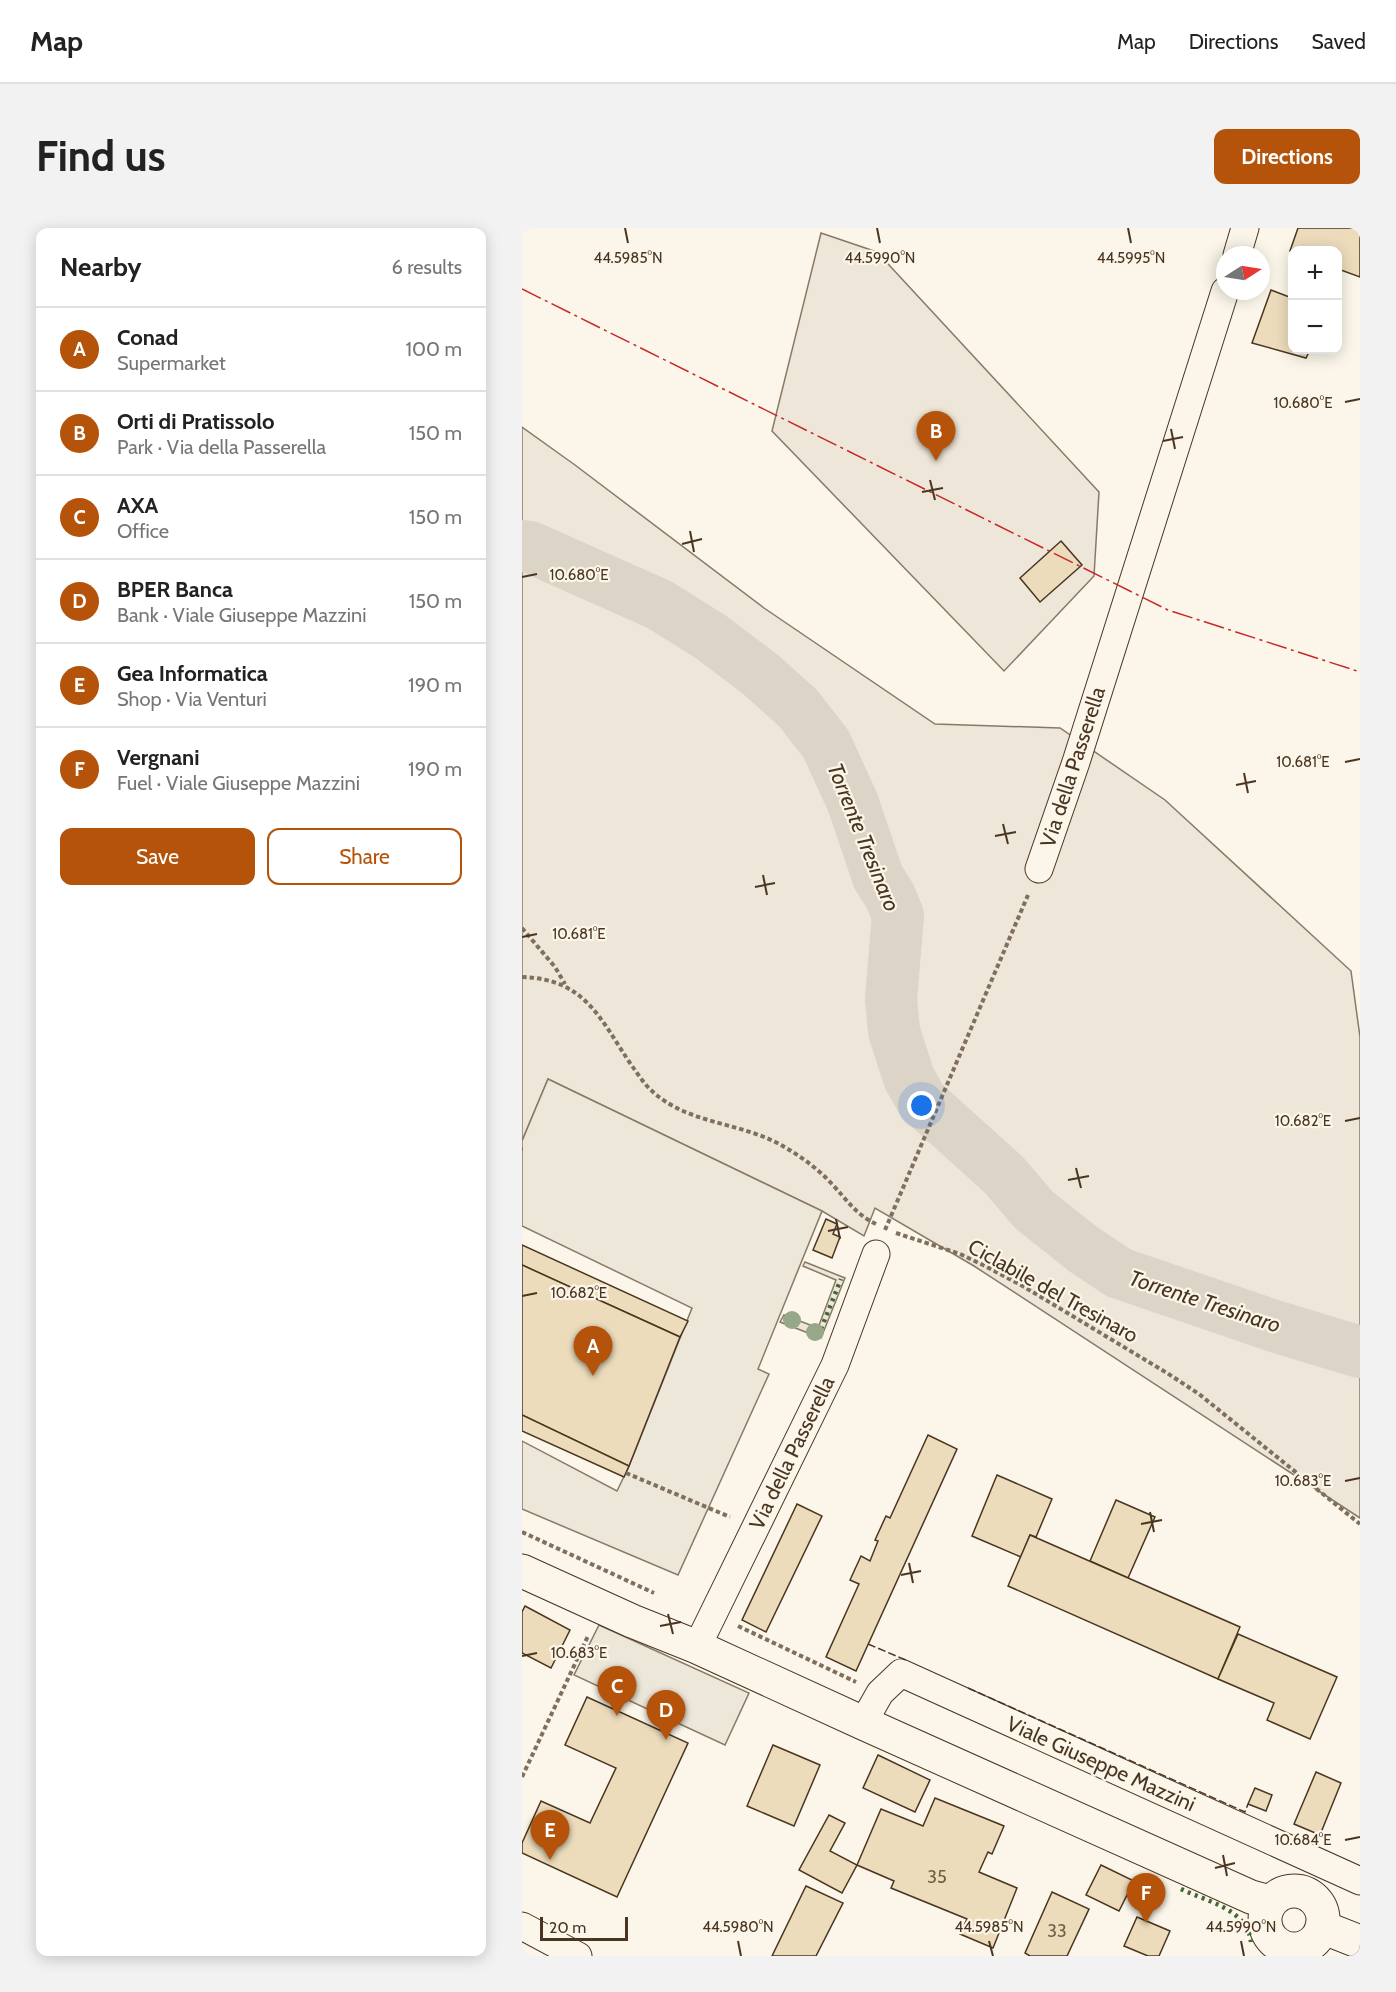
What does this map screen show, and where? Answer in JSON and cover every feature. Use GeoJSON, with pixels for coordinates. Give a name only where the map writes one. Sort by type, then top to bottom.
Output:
{"type":"FeatureCollection","features":[{"type":"Feature","properties":{"kind":"street"},"geometry":{"type":"LineString","coordinates":[[1240,246],[1245,228]]}},
{"type":"Feature","properties":{"kind":"street","name":"Via della Passerella"},"geometry":{"type":"LineString","coordinates":[[1039,869],[1083,740],[1222,300]]}},
{"type":"Feature","properties":{"kind":"street","name":"Via della Passerella"},"geometry":{"type":"LineString","coordinates":[[698,1647],[835,1365],[876,1254]]}},
{"type":"Feature","properties":{"kind":"street"},"geometry":{"type":"LineString","coordinates":[[522,1571],[698,1647],[1251,1897],[1270,1902]]}},
{"type":"Feature","properties":{"kind":"street","name":"Viale Giuseppe Mazzini"},"geometry":{"type":"LineString","coordinates":[[863,1723],[880,1693],[901,1673],[1360,1881]]}},
{"type":"Feature","properties":{"kind":"street"},"geometry":{"type":"LineString","coordinates":[[1296,1890],[1306,1893],[1320,1907],[1323,1917],[1322,1927],[1313,1943],[1284,1952],[1270,1938],[1264,1920],[1270,1902],[1277,1896],[1296,1890]]}},
{"type":"Feature","properties":{"kind":"street"},"geometry":{"type":"LineString","coordinates":[[522,1926],[578,1956]]}},
{"type":"Feature","properties":{"kind":"street"},"geometry":{"type":"LineString","coordinates":[[1322,1927],[1360,1942]]}},
{"type":"Feature","properties":{"kind":"path","name":"Via della Passerella"},"geometry":{"type":"LineString","coordinates":[[886,1229],[1039,869]]}},
{"type":"Feature","properties":{"kind":"path"},"geometry":{"type":"LineString","coordinates":[[522,928],[555,967],[566,986]]}},
{"type":"Feature","properties":{"kind":"path","name":"Ciclabile del Tresinaro"},"geometry":{"type":"LineString","coordinates":[[522,977],[541,977],[566,986],[582,997],[597,1012],[639,1075],[651,1090],[666,1102],[690,1114],[755,1132],[780,1144],[814,1167],[863,1218],[886,1229],[960,1254],[985,1266],[1021,1285],[1167,1373],[1199,1394],[1360,1524]]}},
{"type":"Feature","properties":{"kind":"path"},"geometry":{"type":"LineString","coordinates":[[626,1473],[738,1521]]}},
{"type":"Feature","properties":{"kind":"path"},"geometry":{"type":"LineString","coordinates":[[522,1532],[658,1595]]}},
{"type":"Feature","properties":{"kind":"path"},"geometry":{"type":"LineString","coordinates":[[522,1777],[601,1607]]}},
{"type":"Feature","properties":{"kind":"shaded area"},"geometry":{"type":"Polygon","coordinates":[[[821,233],[877,252],[1099,492],[1094,576],[1004,671],[772,431],[821,233]]]}},
{"type":"Feature","properties":{"kind":"shaded area"},"geometry":{"type":"Polygon","coordinates":[[[522,427],[764,608],[935,724],[1060,728],[1165,800],[1351,971],[1360,1037],[1360,1518],[974,1266],[875,1208],[864,1236],[822,1211],[548,1079],[522,1141],[522,427]]]}},
{"type":"Feature","properties":{"kind":"shaded area"},"geometry":{"type":"Polygon","coordinates":[[[548,1079],[822,1211],[758,1369],[769,1374],[678,1575],[522,1509],[522,1441],[617,1491],[692,1308],[522,1226],[522,1141],[548,1079]]]}},
{"type":"Feature","properties":{"kind":"shaded area"},"geometry":{"type":"Polygon","coordinates":[[[805,1262],[845,1278],[821,1338],[780,1322],[784,1315],[818,1328],[836,1280],[803,1266],[805,1262]]]}},
{"type":"Feature","properties":{"kind":"shaded area"},"geometry":{"type":"Polygon","coordinates":[[[599,1625],[749,1693],[725,1745],[574,1675],[599,1625]]]}},
{"type":"Feature","properties":{"kind":"building"},"geometry":{"type":"Polygon","coordinates":[[[1298,228],[1360,228],[1360,277],[1342,270],[1342,246],[1292,246],[1298,228]]]}},
{"type":"Feature","properties":{"kind":"building"},"geometry":{"type":"Polygon","coordinates":[[[1271,290],[1288,296],[1288,353],[1252,343],[1267,300],[1270,300],[1271,290]]]}},
{"type":"Feature","properties":{"kind":"building"},"geometry":{"type":"Polygon","coordinates":[[[1292,354],[1308,354],[1306,358],[1292,354]]]}},
{"type":"Feature","properties":{"kind":"building"},"geometry":{"type":"Polygon","coordinates":[[[1061,541],[1082,565],[1040,602],[1020,578],[1061,541]]]}},
{"type":"Feature","properties":{"kind":"building"},"geometry":{"type":"Polygon","coordinates":[[[826,1219],[837,1224],[833,1234],[840,1237],[832,1258],[813,1250],[826,1219]]]}},
{"type":"Feature","properties":{"kind":"building"},"geometry":{"type":"Polygon","coordinates":[[[522,1245],[688,1321],[680,1337],[522,1265],[522,1245]]]}},
{"type":"Feature","properties":{"kind":"building"},"geometry":{"type":"Polygon","coordinates":[[[522,1265],[680,1337],[629,1466],[522,1415],[522,1265]]]}},
{"type":"Feature","properties":{"kind":"building"},"geometry":{"type":"Polygon","coordinates":[[[522,1415],[629,1466],[624,1477],[522,1431],[522,1415]]]}},
{"type":"Feature","properties":{"kind":"building"},"geometry":{"type":"Polygon","coordinates":[[[928,1435],[957,1449],[856,1671],[826,1657],[859,1584],[850,1580],[861,1556],[870,1561],[878,1541],[875,1540],[886,1516],[890,1518],[928,1435]]]}},
{"type":"Feature","properties":{"kind":"building"},"geometry":{"type":"Polygon","coordinates":[[[997,1475],[1052,1499],[1036,1537],[1030,1535],[1021,1557],[972,1536],[997,1475]]]}},
{"type":"Feature","properties":{"kind":"building"},"geometry":{"type":"Polygon","coordinates":[[[1116,1500],[1155,1517],[1128,1578],[1090,1561],[1116,1500]]]}},
{"type":"Feature","properties":{"kind":"building"},"geometry":{"type":"Polygon","coordinates":[[[797,1504],[822,1516],[766,1632],[742,1620],[797,1504]]]}},
{"type":"Feature","properties":{"kind":"building"},"geometry":{"type":"Polygon","coordinates":[[[1030,1535],[1240,1627],[1218,1679],[1008,1586],[1030,1535]]]}},
{"type":"Feature","properties":{"kind":"building"},"geometry":{"type":"Polygon","coordinates":[[[525,1606],[570,1630],[551,1668],[522,1653],[522,1612],[525,1606]]]}},
{"type":"Feature","properties":{"kind":"building"},"geometry":{"type":"Polygon","coordinates":[[[1238,1634],[1337,1677],[1310,1739],[1267,1720],[1274,1703],[1218,1679],[1238,1634]]]}},
{"type":"Feature","properties":{"kind":"building"},"geometry":{"type":"Polygon","coordinates":[[[587,1697],[688,1743],[617,1897],[522,1853],[522,1843],[541,1801],[590,1823],[616,1768],[565,1745],[587,1697]]]}},
{"type":"Feature","properties":{"kind":"building"},"geometry":{"type":"Polygon","coordinates":[[[773,1745],[820,1765],[794,1826],[747,1806],[773,1745]]]}},
{"type":"Feature","properties":{"kind":"building"},"geometry":{"type":"Polygon","coordinates":[[[878,1755],[930,1780],[915,1812],[863,1788],[878,1755]]]}},
{"type":"Feature","properties":{"kind":"building"},"geometry":{"type":"Polygon","coordinates":[[[1316,1772],[1341,1783],[1320,1835],[1294,1824],[1316,1772]]]}},
{"type":"Feature","properties":{"kind":"building"},"geometry":{"type":"Polygon","coordinates":[[[1255,1788],[1272,1795],[1266,1811],[1248,1804],[1255,1788]]]}},
{"type":"Feature","properties":{"kind":"building"},"geometry":{"type":"Polygon","coordinates":[[[935,1798],[1004,1826],[992,1854],[988,1852],[979,1872],[1017,1888],[993,1948],[960,1934],[967,1919],[891,1888],[894,1881],[857,1865],[881,1809],[923,1826],[935,1798]]]}},
{"type":"Feature","properties":{"kind":"building"},"geometry":{"type":"Polygon","coordinates":[[[829,1815],[845,1823],[830,1851],[857,1865],[842,1893],[799,1870],[829,1815]]]}},
{"type":"Feature","properties":{"kind":"building"},"geometry":{"type":"Polygon","coordinates":[[[1101,1865],[1134,1881],[1119,1911],[1086,1895],[1101,1865]]]}},
{"type":"Feature","properties":{"kind":"building"},"geometry":{"type":"Polygon","coordinates":[[[806,1886],[843,1903],[816,1956],[772,1956],[806,1886]]]}},
{"type":"Feature","properties":{"kind":"building"},"geometry":{"type":"Polygon","coordinates":[[[1052,1892],[1089,1909],[1067,1956],[1030,1956],[1025,1953],[1052,1892]]]}},
{"type":"Feature","properties":{"kind":"building"},"geometry":{"type":"Polygon","coordinates":[[[1137,1917],[1170,1931],[1159,1956],[1148,1956],[1124,1946],[1137,1917]]]}},
{"type":"Feature","properties":{"kind":"waterway","name":"Torrente Tresinaro"},"geometry":{"type":"LineString","coordinates":[[522,546],[530,547],[660,605],[711,637],[760,674],[798,708],[826,744],[853,803],[878,877],[898,915],[891,999],[894,1031],[909,1078],[922,1101],[1004,1175],[1034,1210],[1083,1249],[1119,1273],[1274,1326],[1360,1352]]}},
{"type":"Feature","properties":{"kind":"hedge"},"geometry":{"type":"LineString","coordinates":[[821,1329],[841,1279]]}},
{"type":"Feature","properties":{"kind":"hedge"},"geometry":{"type":"LineString","coordinates":[[1181,1889],[1234,1914],[1248,1931],[1251,1942]]}},
{"type":"Feature","properties":{"kind":"fence"},"geometry":{"type":"LineString","coordinates":[[868,1644],[908,1661]]}},
{"type":"Feature","properties":{"kind":"fence"},"geometry":{"type":"LineString","coordinates":[[968,1688],[1245,1812],[1248,1804]]}},
{"type":"Feature","properties":{"kind":"power"},"geometry":{"type":"LineString","coordinates":[[522,289],[1168,610],[1360,672]]}},
{"type":"Feature","properties":{"kind":"place","name":"Orti di Pratissolo"},"geometry":{"type":"Point","coordinates":[936,461]}},
{"type":"Feature","properties":{"kind":"place","name":"Conad"},"geometry":{"type":"Point","coordinates":[593,1376]}},
{"type":"Feature","properties":{"kind":"place","name":"AXA"},"geometry":{"type":"Point","coordinates":[617,1716]}},
{"type":"Feature","properties":{"kind":"place","name":"BPER Banca"},"geometry":{"type":"Point","coordinates":[666,1740]}},
{"type":"Feature","properties":{"kind":"place","name":"Gea Informatica"},"geometry":{"type":"Point","coordinates":[550,1860]}},
{"type":"Feature","properties":{"kind":"place","name":"Vergnani"},"geometry":{"type":"Point","coordinates":[1146,1923]}}]}
